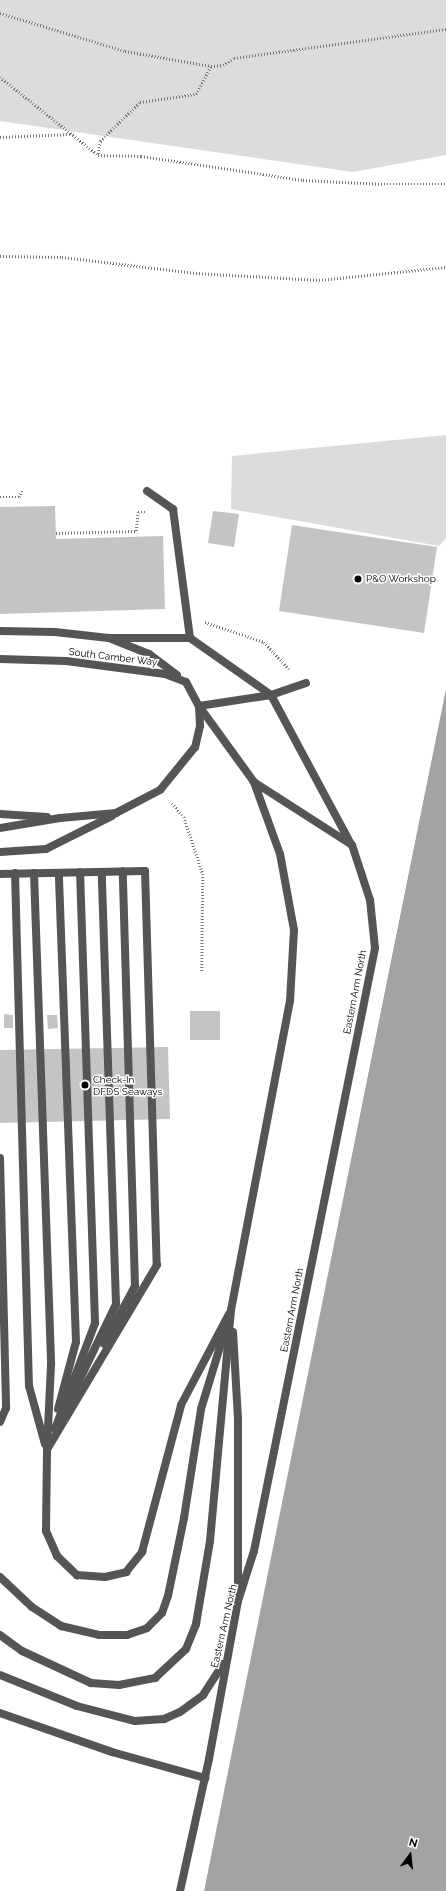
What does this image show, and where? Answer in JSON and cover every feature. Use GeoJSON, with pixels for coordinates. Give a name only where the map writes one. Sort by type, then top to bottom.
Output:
{"type":"FeatureCollection","features":[{"type":"Feature","properties":{"kind":"lane"},"geometry":{"type":"LineString","coordinates":[[147,492],[173,509],[190,638]]}},
{"type":"Feature","properties":{"kind":"lane"},"geometry":{"type":"LineString","coordinates":[[0,631],[55,632],[109,638],[190,638],[271,695]]}},
{"type":"Feature","properties":{"kind":"lane"},"geometry":{"type":"LineString","coordinates":[[0,1635],[22,1651],[91,1682],[119,1684],[155,1678],[186,1649],[196,1624],[205,1582],[231,1310],[290,1000],[294,930],[280,854],[254,782],[199,706],[186,682],[149,654],[109,638]]}},
{"type":"Feature","properties":{"kind":"lane","name":"South Camber Way"},"geometry":{"type":"LineString","coordinates":[[0,659],[116,665],[165,674],[186,682]]}},
{"type":"Feature","properties":{"kind":"lane"},"geometry":{"type":"LineString","coordinates":[[199,706],[271,695],[306,683]]}},
{"type":"Feature","properties":{"kind":"lane","name":"Eastern Arm North"},"geometry":{"type":"LineString","coordinates":[[180,1891],[205,1778],[225,1661],[238,1601],[254,1551],[374,948],[370,900],[352,846],[271,695]]}},
{"type":"Feature","properties":{"kind":"lane"},"geometry":{"type":"LineString","coordinates":[[0,852],[46,850],[160,790],[195,747],[200,726],[199,706]]}},
{"type":"Feature","properties":{"kind":"lane"},"geometry":{"type":"LineString","coordinates":[[254,782],[352,846]]}},
{"type":"Feature","properties":{"kind":"lane"},"geometry":{"type":"LineString","coordinates":[[0,828],[60,818],[116,813]]}},
{"type":"Feature","properties":{"kind":"lane"},"geometry":{"type":"LineString","coordinates":[[0,814],[60,818]]}},
{"type":"Feature","properties":{"kind":"lane"},"geometry":{"type":"LineString","coordinates":[[47,1450],[135,1286],[123,871]]}},
{"type":"Feature","properties":{"kind":"lane"},"geometry":{"type":"LineString","coordinates":[[0,874],[145,871],[157,1265],[47,1450]]}},
{"type":"Feature","properties":{"kind":"lane"},"geometry":{"type":"LineString","coordinates":[[47,1450],[95,1323],[80,872]]}},
{"type":"Feature","properties":{"kind":"lane"},"geometry":{"type":"LineString","coordinates":[[47,1450],[116,1304],[102,872]]}},
{"type":"Feature","properties":{"kind":"lane"},"geometry":{"type":"LineString","coordinates":[[34,873],[52,1365],[47,1450],[46,1531],[57,1556],[77,1575],[105,1577],[126,1572],[142,1552],[181,1405],[231,1310]]}},
{"type":"Feature","properties":{"kind":"lane"},"geometry":{"type":"LineString","coordinates":[[47,1450],[76,1342],[58,873]]}},
{"type":"Feature","properties":{"kind":"lane"},"geometry":{"type":"LineString","coordinates":[[15,874],[29,1386],[47,1450]]}},
{"type":"Feature","properties":{"kind":"lane"},"geometry":{"type":"LineString","coordinates":[[0,1158],[6,1408],[0,1422]]}},
{"type":"Feature","properties":{"kind":"lane"},"geometry":{"type":"LineString","coordinates":[[0,1577],[32,1607],[61,1626],[99,1635],[127,1634],[147,1628],[162,1613],[168,1596],[180,1538],[201,1409],[231,1310]]}},
{"type":"Feature","properties":{"kind":"lane"},"geometry":{"type":"LineString","coordinates":[[231,1310],[238,1419],[238,1601]]}},
{"type":"Feature","properties":{"kind":"lane"},"geometry":{"type":"LineString","coordinates":[[0,1675],[77,1706],[135,1721],[164,1719],[180,1712],[203,1695],[225,1661]]}},
{"type":"Feature","properties":{"kind":"lane"},"geometry":{"type":"LineString","coordinates":[[0,1713],[112,1752],[205,1778]]}},
{"type":"Feature","properties":{"kind":"path"},"geometry":{"type":"LineString","coordinates":[[0,13],[125,51],[212,66],[223,65],[234,58],[446,29]]}},
{"type":"Feature","properties":{"kind":"path"},"geometry":{"type":"LineString","coordinates":[[98,155],[100,141],[140,102],[196,94],[212,66]]}},
{"type":"Feature","properties":{"kind":"path"},"geometry":{"type":"LineString","coordinates":[[0,77],[98,155],[141,156],[303,180],[384,184],[446,184]]}},
{"type":"Feature","properties":{"kind":"path"},"geometry":{"type":"LineString","coordinates":[[0,137],[70,134]]}},
{"type":"Feature","properties":{"kind":"path"},"geometry":{"type":"LineString","coordinates":[[0,256],[62,257],[196,273],[319,280],[446,267]]}},
{"type":"Feature","properties":{"kind":"path"},"geometry":{"type":"LineString","coordinates":[[0,498],[19,497],[22,490]]}},
{"type":"Feature","properties":{"kind":"path"},"geometry":{"type":"LineString","coordinates":[[160,790],[184,817],[203,874],[202,971]]}},
{"type":"Feature","properties":{"kind":"shaded area"},"geometry":{"type":"Polygon","coordinates":[[[0,0],[446,0],[446,155],[353,172],[0,121],[0,0]]]}},
{"type":"Feature","properties":{"kind":"shaded area"},"geometry":{"type":"Polygon","coordinates":[[[446,435],[446,538],[439,546],[231,509],[232,456],[446,435]]]}},
{"type":"Feature","properties":{"kind":"shaded area"},"geometry":{"type":"Polygon","coordinates":[[[446,689],[446,1891],[204,1891],[228,1763],[446,689]]]}},
{"type":"Feature","properties":{"kind":"pier"},"geometry":{"type":"Polygon","coordinates":[[[446,687],[204,1891],[202,1891],[226,1763],[446,687]]]}},
{"type":"Feature","properties":{"kind":"building"},"geometry":{"type":"Polygon","coordinates":[[[55,506],[56,539],[163,536],[165,609],[0,614],[0,507],[55,506]]]}},
{"type":"Feature","properties":{"kind":"building"},"geometry":{"type":"Polygon","coordinates":[[[213,511],[239,514],[234,547],[208,543],[213,511]]]}},
{"type":"Feature","properties":{"kind":"building","name":"P&O Workshop"},"geometry":{"type":"Polygon","coordinates":[[[292,525],[437,547],[424,633],[279,611],[292,525]]]}},
{"type":"Feature","properties":{"kind":"building"},"geometry":{"type":"Polygon","coordinates":[[[190,1011],[220,1011],[220,1040],[190,1040],[190,1011]]]}},
{"type":"Feature","properties":{"kind":"building"},"geometry":{"type":"Polygon","coordinates":[[[4,1014],[13,1015],[13,1028],[4,1028],[4,1014]]]}},
{"type":"Feature","properties":{"kind":"building"},"geometry":{"type":"Polygon","coordinates":[[[47,1015],[57,1015],[58,1028],[48,1029],[47,1015]]]}},
{"type":"Feature","properties":{"kind":"building","name":"Check-In DFDS Seaways"},"geometry":{"type":"Polygon","coordinates":[[[168,1047],[170,1119],[0,1123],[0,1050],[168,1047]]]}},
{"type":"Feature","properties":{"kind":"place","name":"P&O Workshop"},"geometry":{"type":"Point","coordinates":[358,579]}},
{"type":"Feature","properties":{"kind":"place","name":"Check-In DFDS Seaways"},"geometry":{"type":"Point","coordinates":[85,1085]}}]}
